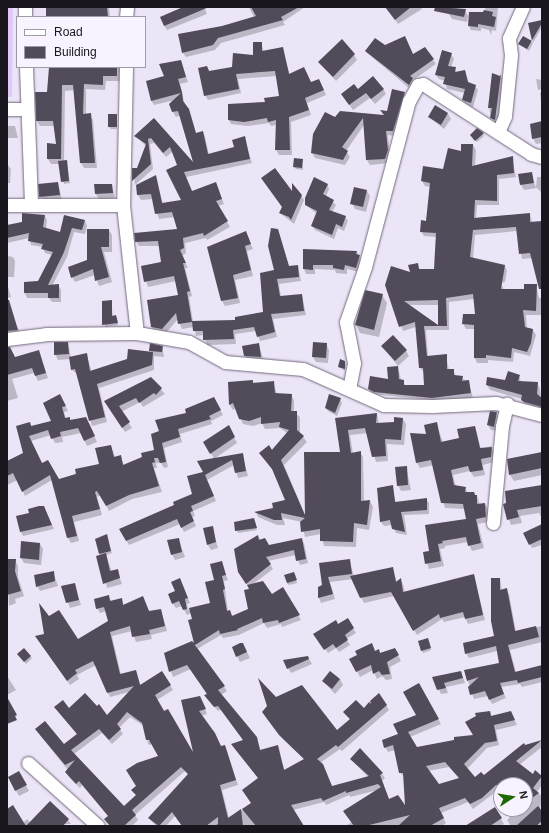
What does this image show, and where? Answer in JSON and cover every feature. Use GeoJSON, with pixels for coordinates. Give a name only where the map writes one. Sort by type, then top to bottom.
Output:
{"type":"FeatureCollection","features":[{"type":"Feature","properties":{"kind":"street"},"geometry":{"type":"LineString","coordinates":[[498,132],[505,116],[511,55],[509,38],[522,7]]}},
{"type":"Feature","properties":{"kind":"street"},"geometry":{"type":"LineString","coordinates":[[26,68],[31,205]]}},
{"type":"Feature","properties":{"kind":"street"},"geometry":{"type":"LineString","coordinates":[[126,68],[123,204],[137,333]]}},
{"type":"Feature","properties":{"kind":"street"},"geometry":{"type":"LineString","coordinates":[[349,389],[354,363],[346,322],[365,267],[409,101],[418,85],[423,84],[531,154],[542,157]]}},
{"type":"Feature","properties":{"kind":"street"},"geometry":{"type":"LineString","coordinates":[[7,109],[27,109]]}},
{"type":"Feature","properties":{"kind":"street"},"geometry":{"type":"LineString","coordinates":[[7,205],[123,204]]}},
{"type":"Feature","properties":{"kind":"street"},"geometry":{"type":"LineString","coordinates":[[7,339],[46,334],[137,333],[189,342],[225,362],[304,369],[393,407],[507,404],[542,415]]}},
{"type":"Feature","properties":{"kind":"street"},"geometry":{"type":"LineString","coordinates":[[493,523],[502,426],[507,404]]}},
{"type":"Feature","properties":{"kind":"street"},"geometry":{"type":"LineString","coordinates":[[28,763],[98,826]]}},
{"type":"Feature","properties":{"kind":"shaded area"},"geometry":{"type":"Polygon","coordinates":[[[7,7],[13,7],[12,97],[7,97],[7,7]]]}},
{"type":"Feature","properties":{"kind":"building"},"geometry":{"type":"Polygon","coordinates":[[[46,7],[107,7],[108,16],[46,16],[46,7]]]}},
{"type":"Feature","properties":{"kind":"building"},"geometry":{"type":"Polygon","coordinates":[[[183,7],[209,7],[164,26],[160,17],[183,7]]]}},
{"type":"Feature","properties":{"kind":"building"},"geometry":{"type":"Polygon","coordinates":[[[251,7],[299,7],[281,17],[283,20],[218,38],[213,45],[182,53],[178,34],[222,26],[256,16],[251,7]]]}},
{"type":"Feature","properties":{"kind":"building"},"geometry":{"type":"Polygon","coordinates":[[[385,7],[411,7],[395,20],[385,7]]]}},
{"type":"Feature","properties":{"kind":"building"},"geometry":{"type":"Polygon","coordinates":[[[435,7],[466,9],[464,17],[434,11],[435,7]]]}},
{"type":"Feature","properties":{"kind":"building"},"geometry":{"type":"Polygon","coordinates":[[[484,10],[493,12],[492,16],[496,17],[494,27],[478,24],[478,27],[468,26],[469,12],[483,12],[484,10]]]}},
{"type":"Feature","properties":{"kind":"building"},"geometry":{"type":"Polygon","coordinates":[[[542,20],[542,23],[532,41],[528,23],[542,20]]]}},
{"type":"Feature","properties":{"kind":"building"},"geometry":{"type":"Polygon","coordinates":[[[405,36],[413,54],[425,47],[434,59],[410,76],[413,78],[409,85],[365,51],[375,38],[385,45],[405,36]]]}},
{"type":"Feature","properties":{"kind":"building"},"geometry":{"type":"Polygon","coordinates":[[[523,36],[532,41],[527,49],[518,44],[523,36]]]}},
{"type":"Feature","properties":{"kind":"building"},"geometry":{"type":"Polygon","coordinates":[[[342,39],[355,54],[333,77],[318,62],[342,39]]]}},
{"type":"Feature","properties":{"kind":"building"},"geometry":{"type":"Polygon","coordinates":[[[253,42],[262,42],[262,51],[283,47],[289,74],[304,67],[311,82],[319,79],[324,90],[305,98],[309,110],[289,117],[290,150],[275,150],[276,120],[268,122],[267,118],[244,122],[228,120],[228,104],[265,102],[264,98],[279,96],[275,71],[236,74],[239,89],[204,96],[198,68],[207,66],[209,71],[232,67],[233,53],[253,55],[253,42]]]}},
{"type":"Feature","properties":{"kind":"building"},"geometry":{"type":"Polygon","coordinates":[[[442,50],[452,53],[448,66],[456,67],[455,72],[465,70],[468,82],[476,85],[471,103],[462,100],[465,89],[443,84],[445,77],[435,75],[442,50]]]}},
{"type":"Feature","properties":{"kind":"building"},"geometry":{"type":"Polygon","coordinates":[[[181,60],[186,77],[178,79],[183,101],[189,109],[196,133],[203,131],[208,154],[234,147],[232,140],[245,136],[250,159],[184,172],[192,191],[216,182],[222,199],[216,201],[228,221],[204,236],[203,233],[183,238],[184,248],[180,250],[186,263],[183,263],[190,291],[187,292],[192,322],[178,324],[176,313],[162,329],[151,327],[147,300],[178,295],[174,276],[144,282],[141,266],[161,262],[158,241],[135,242],[134,233],[177,229],[172,212],[155,214],[151,194],[137,195],[136,185],[156,175],[162,203],[181,200],[166,170],[177,165],[170,147],[163,153],[151,138],[148,139],[151,164],[132,181],[132,168],[137,168],[146,144],[134,136],[154,118],[193,162],[178,111],[172,112],[169,104],[181,93],[151,101],[146,81],[164,76],[159,64],[181,60]]]}},
{"type":"Feature","properties":{"kind":"building"},"geometry":{"type":"Polygon","coordinates":[[[49,68],[117,68],[117,76],[103,76],[103,85],[84,84],[83,114],[91,113],[95,163],[80,163],[73,85],[62,85],[61,159],[47,159],[47,143],[56,144],[53,121],[36,121],[35,92],[47,92],[49,68]]]}},
{"type":"Feature","properties":{"kind":"building"},"geometry":{"type":"Polygon","coordinates":[[[492,73],[500,76],[501,74],[495,120],[490,118],[492,108],[488,108],[492,73]]]}},
{"type":"Feature","properties":{"kind":"building"},"geometry":{"type":"Polygon","coordinates":[[[373,76],[384,89],[371,99],[366,93],[349,105],[341,94],[354,84],[358,89],[373,76]]]}},
{"type":"Feature","properties":{"kind":"building"},"geometry":{"type":"Polygon","coordinates":[[[392,89],[405,92],[393,131],[386,131],[388,150],[385,159],[366,160],[363,118],[342,147],[348,151],[343,160],[311,153],[313,134],[325,112],[335,117],[340,111],[384,115],[380,110],[387,111],[392,89]]]}},
{"type":"Feature","properties":{"kind":"building"},"geometry":{"type":"Polygon","coordinates":[[[435,105],[448,113],[441,125],[428,117],[435,105]]]}},
{"type":"Feature","properties":{"kind":"building"},"geometry":{"type":"Polygon","coordinates":[[[108,114],[117,114],[117,127],[108,127],[108,114]]]}},
{"type":"Feature","properties":{"kind":"building"},"geometry":{"type":"Polygon","coordinates":[[[542,121],[542,137],[532,139],[530,124],[542,121]]]}},
{"type":"Feature","properties":{"kind":"building"},"geometry":{"type":"Polygon","coordinates":[[[477,128],[484,133],[475,141],[470,135],[477,128]]]}},
{"type":"Feature","properties":{"kind":"building"},"geometry":{"type":"Polygon","coordinates":[[[461,144],[473,144],[472,166],[513,156],[514,173],[497,175],[497,201],[475,200],[474,218],[530,213],[530,222],[542,221],[542,289],[539,289],[530,253],[519,254],[516,227],[473,230],[470,257],[505,265],[501,289],[524,289],[524,284],[537,284],[536,311],[523,310],[525,327],[533,329],[531,343],[527,352],[512,348],[511,358],[486,355],[486,358],[474,358],[474,325],[462,324],[463,314],[475,314],[473,294],[446,298],[447,326],[424,326],[427,356],[447,354],[447,369],[454,369],[454,375],[463,376],[462,381],[469,380],[471,393],[432,398],[374,392],[368,389],[370,376],[388,379],[387,367],[398,366],[399,379],[404,380],[404,385],[424,385],[423,368],[419,368],[415,322],[399,327],[385,285],[391,266],[410,272],[408,265],[418,263],[419,269],[434,269],[436,233],[420,232],[421,220],[426,221],[430,183],[421,181],[423,166],[443,169],[448,148],[461,151],[461,144]],[[438,300],[404,301],[438,325],[438,300]]]}},
{"type":"Feature","properties":{"kind":"building"},"geometry":{"type":"Polygon","coordinates":[[[294,158],[303,159],[302,168],[293,167],[294,158]]]}},
{"type":"Feature","properties":{"kind":"building"},"geometry":{"type":"Polygon","coordinates":[[[67,160],[69,181],[61,182],[58,161],[67,160]]]}},
{"type":"Feature","properties":{"kind":"building"},"geometry":{"type":"Polygon","coordinates":[[[275,168],[292,191],[292,183],[302,195],[291,220],[289,217],[279,213],[282,207],[261,178],[275,168]]]}},
{"type":"Feature","properties":{"kind":"building"},"geometry":{"type":"Polygon","coordinates":[[[532,172],[534,183],[520,185],[518,174],[532,172]]]}},
{"type":"Feature","properties":{"kind":"building"},"geometry":{"type":"Polygon","coordinates":[[[314,177],[328,184],[323,194],[334,200],[329,210],[346,216],[342,227],[336,224],[332,235],[311,226],[317,211],[305,205],[305,198],[314,177]]]}},
{"type":"Feature","properties":{"kind":"building"},"geometry":{"type":"Polygon","coordinates":[[[58,182],[60,195],[39,197],[38,184],[58,182]]]}},
{"type":"Feature","properties":{"kind":"building"},"geometry":{"type":"Polygon","coordinates":[[[94,184],[112,184],[113,193],[95,194],[94,184]]]}},
{"type":"Feature","properties":{"kind":"building"},"geometry":{"type":"Polygon","coordinates":[[[354,187],[367,190],[363,207],[350,204],[354,187]]]}},
{"type":"Feature","properties":{"kind":"building"},"geometry":{"type":"Polygon","coordinates":[[[22,213],[45,215],[43,227],[60,232],[64,215],[85,220],[82,230],[72,228],[64,252],[48,285],[59,284],[59,298],[48,298],[48,293],[24,293],[24,282],[38,281],[53,252],[41,249],[43,244],[28,241],[29,233],[7,238],[7,225],[22,222],[22,213]]]}},
{"type":"Feature","properties":{"kind":"building"},"geometry":{"type":"Polygon","coordinates":[[[271,228],[278,229],[289,266],[298,265],[299,277],[277,279],[280,296],[302,294],[304,311],[271,314],[275,332],[257,337],[254,327],[233,330],[234,339],[203,340],[203,331],[193,331],[192,321],[235,320],[235,317],[263,312],[260,273],[274,270],[268,246],[271,228]]]}},
{"type":"Feature","properties":{"kind":"building"},"geometry":{"type":"Polygon","coordinates":[[[87,229],[109,229],[109,247],[101,247],[109,277],[95,281],[93,269],[71,278],[68,267],[87,260],[87,229]]]}},
{"type":"Feature","properties":{"kind":"building"},"geometry":{"type":"Polygon","coordinates":[[[246,231],[251,244],[245,246],[251,270],[233,275],[238,298],[221,301],[207,247],[246,231]]]}},
{"type":"Feature","properties":{"kind":"building"},"geometry":{"type":"Polygon","coordinates":[[[303,249],[357,251],[356,254],[360,255],[356,268],[345,265],[344,270],[333,268],[333,265],[313,265],[313,270],[303,269],[303,249]]]}},
{"type":"Feature","properties":{"kind":"building"},"geometry":{"type":"Polygon","coordinates":[[[365,290],[383,294],[374,330],[355,325],[365,290]]]}},
{"type":"Feature","properties":{"kind":"building"},"geometry":{"type":"Polygon","coordinates":[[[7,300],[9,300],[18,330],[7,331],[7,300]]]}},
{"type":"Feature","properties":{"kind":"building"},"geometry":{"type":"Polygon","coordinates":[[[112,300],[112,316],[116,315],[118,323],[102,325],[102,301],[112,300]]]}},
{"type":"Feature","properties":{"kind":"building"},"geometry":{"type":"Polygon","coordinates":[[[393,335],[407,350],[395,361],[381,346],[393,335]]]}},
{"type":"Feature","properties":{"kind":"building"},"geometry":{"type":"Polygon","coordinates":[[[54,342],[68,342],[69,354],[54,355],[54,342]]]}},
{"type":"Feature","properties":{"kind":"building"},"geometry":{"type":"Polygon","coordinates":[[[313,342],[327,343],[326,358],[312,357],[313,342]]]}},
{"type":"Feature","properties":{"kind":"building"},"geometry":{"type":"Polygon","coordinates":[[[150,343],[163,346],[162,352],[149,351],[150,343]]]}},
{"type":"Feature","properties":{"kind":"building"},"geometry":{"type":"Polygon","coordinates":[[[259,343],[261,357],[244,356],[242,346],[259,343]]]}},
{"type":"Feature","properties":{"kind":"building"},"geometry":{"type":"Polygon","coordinates":[[[7,347],[10,347],[15,357],[39,350],[46,373],[35,376],[32,368],[7,375],[7,347]]]}},
{"type":"Feature","properties":{"kind":"building"},"geometry":{"type":"Polygon","coordinates":[[[128,349],[153,352],[152,365],[97,384],[105,417],[89,421],[75,369],[71,370],[69,357],[87,353],[90,371],[127,359],[128,349]]]}},
{"type":"Feature","properties":{"kind":"building"},"geometry":{"type":"Polygon","coordinates":[[[340,359],[345,361],[345,369],[338,367],[340,359]]]}},
{"type":"Feature","properties":{"kind":"building"},"geometry":{"type":"Polygon","coordinates":[[[508,371],[520,375],[518,381],[538,382],[537,394],[542,398],[542,407],[524,402],[521,400],[522,395],[486,385],[487,377],[505,380],[508,371]]]}},
{"type":"Feature","properties":{"kind":"building"},"geometry":{"type":"Polygon","coordinates":[[[151,377],[162,388],[156,395],[154,393],[139,403],[136,398],[119,406],[130,422],[122,428],[104,401],[151,377]]]}},
{"type":"Feature","properties":{"kind":"building"},"geometry":{"type":"Polygon","coordinates":[[[253,380],[253,383],[274,381],[275,393],[292,394],[291,411],[297,411],[297,430],[304,436],[281,460],[305,515],[304,452],[340,452],[335,418],[377,413],[376,423],[394,422],[394,417],[403,418],[401,440],[385,439],[386,456],[372,457],[365,428],[348,430],[351,453],[361,451],[361,501],[370,500],[367,525],[354,523],[353,542],[320,541],[320,529],[301,532],[300,522],[305,518],[281,513],[282,520],[274,520],[254,512],[273,508],[272,503],[285,500],[272,469],[259,453],[269,445],[272,450],[289,430],[279,427],[280,422],[261,424],[261,417],[249,421],[239,419],[233,403],[229,405],[228,382],[253,380]]]}},
{"type":"Feature","properties":{"kind":"building"},"geometry":{"type":"Polygon","coordinates":[[[60,394],[66,406],[62,407],[65,418],[70,417],[70,420],[86,417],[95,436],[84,441],[78,428],[60,432],[61,436],[51,439],[48,430],[29,436],[42,463],[48,460],[59,479],[76,474],[75,469],[99,464],[95,448],[111,445],[114,457],[121,455],[123,465],[142,457],[141,453],[154,450],[151,434],[159,431],[155,420],[186,413],[185,409],[214,397],[221,410],[209,416],[211,419],[178,429],[180,437],[162,443],[166,462],[160,463],[158,458],[154,458],[155,462],[152,463],[159,486],[129,495],[106,506],[97,491],[95,492],[100,509],[72,516],[77,536],[67,538],[50,475],[22,492],[13,473],[7,476],[7,461],[23,453],[16,426],[30,422],[31,426],[51,421],[43,403],[60,394]]]}},
{"type":"Feature","properties":{"kind":"building"},"geometry":{"type":"Polygon","coordinates":[[[329,394],[341,398],[335,413],[325,408],[329,394]]]}},
{"type":"Feature","properties":{"kind":"building"},"geometry":{"type":"Polygon","coordinates":[[[490,411],[497,412],[494,427],[487,425],[490,411]]]}},
{"type":"Feature","properties":{"kind":"building"},"geometry":{"type":"Polygon","coordinates":[[[437,422],[441,442],[459,438],[457,429],[475,426],[480,448],[492,447],[491,457],[481,459],[483,470],[470,472],[468,466],[451,470],[454,485],[466,487],[465,492],[474,492],[475,495],[477,495],[477,504],[485,503],[486,517],[476,519],[481,543],[468,546],[466,537],[442,541],[443,543],[438,544],[441,561],[425,564],[423,552],[429,551],[425,525],[466,519],[463,504],[441,503],[431,460],[416,463],[410,433],[426,434],[424,425],[437,422]]]}},
{"type":"Feature","properties":{"kind":"building"},"geometry":{"type":"Polygon","coordinates":[[[229,425],[235,437],[210,454],[203,442],[229,425]]]}},
{"type":"Feature","properties":{"kind":"building"},"geometry":{"type":"Polygon","coordinates":[[[542,452],[542,468],[509,475],[507,459],[542,452]]]}},
{"type":"Feature","properties":{"kind":"building"},"geometry":{"type":"Polygon","coordinates":[[[243,453],[246,471],[235,473],[232,460],[205,475],[214,496],[191,506],[193,511],[190,512],[194,521],[181,528],[177,519],[126,541],[119,529],[174,505],[173,502],[192,494],[187,476],[203,472],[197,461],[243,453]]]}},
{"type":"Feature","properties":{"kind":"building"},"geometry":{"type":"Polygon","coordinates":[[[407,466],[408,485],[397,486],[395,467],[407,466]]]}},
{"type":"Feature","properties":{"kind":"building"},"geometry":{"type":"Polygon","coordinates":[[[393,485],[395,502],[427,498],[427,510],[401,512],[405,532],[392,529],[390,520],[380,522],[377,488],[393,485]]]}},
{"type":"Feature","properties":{"kind":"building"},"geometry":{"type":"Polygon","coordinates":[[[542,485],[542,506],[517,510],[519,517],[507,520],[503,504],[506,503],[505,491],[542,485]]]}},
{"type":"Feature","properties":{"kind":"building"},"geometry":{"type":"Polygon","coordinates":[[[44,506],[52,525],[20,532],[16,516],[29,513],[28,509],[44,506]]]}},
{"type":"Feature","properties":{"kind":"building"},"geometry":{"type":"Polygon","coordinates":[[[254,518],[257,528],[235,531],[234,522],[254,518]]]}},
{"type":"Feature","properties":{"kind":"building"},"geometry":{"type":"Polygon","coordinates":[[[542,524],[542,539],[529,545],[523,533],[542,524]]]}},
{"type":"Feature","properties":{"kind":"building"},"geometry":{"type":"Polygon","coordinates":[[[213,526],[216,542],[207,545],[203,528],[213,526]]]}},
{"type":"Feature","properties":{"kind":"building"},"geometry":{"type":"Polygon","coordinates":[[[107,534],[111,551],[99,554],[95,539],[107,534]]]}},
{"type":"Feature","properties":{"kind":"building"},"geometry":{"type":"Polygon","coordinates":[[[258,535],[259,540],[265,538],[269,545],[302,538],[306,559],[296,561],[294,550],[266,557],[271,564],[246,584],[238,572],[234,549],[258,535]]]}},
{"type":"Feature","properties":{"kind":"building"},"geometry":{"type":"Polygon","coordinates":[[[179,538],[182,552],[171,555],[167,540],[179,538]]]}},
{"type":"Feature","properties":{"kind":"building"},"geometry":{"type":"Polygon","coordinates":[[[21,541],[40,543],[39,560],[20,558],[21,541]]]}},
{"type":"Feature","properties":{"kind":"building"},"geometry":{"type":"Polygon","coordinates":[[[106,553],[110,571],[118,569],[120,578],[103,584],[96,556],[106,553]]]}},
{"type":"Feature","properties":{"kind":"building"},"geometry":{"type":"Polygon","coordinates":[[[7,559],[16,559],[15,571],[21,591],[7,595],[7,559]]]}},
{"type":"Feature","properties":{"kind":"building"},"geometry":{"type":"Polygon","coordinates":[[[350,559],[352,574],[328,577],[333,594],[318,598],[318,587],[322,585],[319,563],[350,559]]]}},
{"type":"Feature","properties":{"kind":"building"},"geometry":{"type":"Polygon","coordinates":[[[222,561],[226,575],[222,576],[225,589],[223,590],[227,611],[230,610],[232,616],[248,609],[244,590],[249,589],[247,585],[263,581],[272,594],[283,587],[300,615],[279,623],[278,620],[263,623],[262,618],[237,629],[238,630],[220,634],[219,630],[195,645],[225,686],[218,690],[257,737],[260,750],[278,745],[284,770],[304,759],[279,735],[262,712],[267,706],[258,678],[276,697],[302,685],[337,730],[350,719],[343,712],[356,700],[364,708],[369,702],[371,704],[370,701],[379,693],[387,705],[338,747],[336,745],[317,759],[323,764],[332,786],[369,776],[350,759],[360,748],[383,773],[380,775],[389,799],[398,795],[405,805],[403,773],[399,773],[393,745],[384,748],[382,740],[398,734],[393,724],[416,715],[403,692],[419,683],[439,719],[408,732],[417,747],[454,740],[454,737],[473,735],[465,722],[476,716],[475,713],[490,711],[491,716],[511,711],[515,720],[494,725],[497,741],[485,743],[464,764],[475,777],[481,772],[484,775],[524,743],[525,745],[542,740],[516,761],[533,774],[535,770],[542,776],[533,788],[533,777],[493,777],[493,788],[482,798],[470,804],[465,798],[439,808],[444,818],[430,826],[398,826],[410,815],[365,826],[354,826],[343,811],[381,787],[378,784],[346,793],[346,791],[323,801],[321,798],[291,805],[304,826],[256,826],[242,809],[251,803],[242,790],[258,778],[231,744],[243,740],[218,706],[214,707],[204,695],[207,694],[187,665],[169,672],[164,653],[192,641],[194,643],[188,620],[192,619],[189,608],[210,603],[205,582],[214,580],[210,564],[222,561]],[[445,762],[426,766],[439,784],[459,778],[445,762]]]}},
{"type":"Feature","properties":{"kind":"building"},"geometry":{"type":"Polygon","coordinates":[[[393,567],[396,582],[401,578],[403,592],[474,574],[483,615],[465,619],[463,612],[440,618],[439,614],[413,631],[391,592],[360,598],[350,576],[393,567]]]}},
{"type":"Feature","properties":{"kind":"building"},"geometry":{"type":"Polygon","coordinates":[[[54,571],[55,581],[36,587],[34,575],[54,571]]]}},
{"type":"Feature","properties":{"kind":"building"},"geometry":{"type":"Polygon","coordinates":[[[294,572],[297,580],[287,583],[284,575],[294,572]]]}},
{"type":"Feature","properties":{"kind":"building"},"geometry":{"type":"Polygon","coordinates":[[[180,578],[188,598],[185,599],[187,609],[183,610],[179,601],[172,604],[168,594],[175,591],[171,582],[180,578]]]}},
{"type":"Feature","properties":{"kind":"building"},"geometry":{"type":"Polygon","coordinates":[[[491,578],[500,578],[500,590],[507,588],[515,631],[536,626],[539,637],[508,645],[515,672],[542,665],[542,677],[518,683],[517,680],[500,683],[504,694],[489,700],[485,691],[470,695],[468,687],[479,677],[467,681],[464,670],[499,663],[496,646],[465,654],[463,643],[494,636],[491,621],[491,578]]]}},
{"type":"Feature","properties":{"kind":"building"},"geometry":{"type":"Polygon","coordinates":[[[75,583],[79,600],[66,603],[61,586],[75,583]]]}},
{"type":"Feature","properties":{"kind":"building"},"geometry":{"type":"Polygon","coordinates":[[[109,595],[110,601],[122,598],[123,605],[143,596],[149,611],[161,609],[165,626],[149,630],[150,634],[132,637],[130,626],[110,632],[120,674],[136,670],[140,685],[162,671],[171,685],[155,695],[164,711],[168,709],[193,752],[181,700],[200,696],[206,709],[199,711],[215,733],[221,746],[225,745],[236,780],[220,785],[228,818],[241,809],[243,826],[215,826],[218,824],[218,817],[206,826],[182,826],[172,812],[159,826],[148,818],[188,774],[181,767],[132,810],[136,815],[124,826],[110,826],[104,819],[108,816],[79,781],[76,784],[65,772],[75,760],[65,765],[35,729],[45,721],[64,744],[77,734],[54,707],[63,700],[69,708],[85,693],[97,706],[99,704],[107,715],[134,686],[107,693],[93,661],[75,670],[77,673],[67,681],[35,636],[44,634],[39,603],[49,616],[59,610],[78,639],[108,621],[104,607],[96,609],[94,599],[109,595]],[[127,712],[117,724],[121,729],[109,740],[99,729],[71,750],[124,806],[136,795],[131,790],[136,786],[126,770],[137,763],[158,756],[149,740],[146,740],[142,723],[127,712]]]}},
{"type":"Feature","properties":{"kind":"building"},"geometry":{"type":"Polygon","coordinates":[[[348,618],[354,628],[345,635],[348,640],[336,648],[333,644],[324,650],[313,634],[336,620],[338,624],[348,618]]]}},
{"type":"Feature","properties":{"kind":"building"},"geometry":{"type":"Polygon","coordinates":[[[428,638],[431,648],[421,651],[418,641],[428,638]]]}},
{"type":"Feature","properties":{"kind":"building"},"geometry":{"type":"Polygon","coordinates":[[[243,643],[247,652],[236,657],[232,647],[243,643]]]}},
{"type":"Feature","properties":{"kind":"building"},"geometry":{"type":"Polygon","coordinates":[[[372,643],[375,651],[379,649],[380,653],[395,648],[399,655],[387,662],[390,674],[382,675],[379,671],[373,674],[371,665],[356,672],[349,659],[357,655],[355,651],[372,643]]]}},
{"type":"Feature","properties":{"kind":"building"},"geometry":{"type":"Polygon","coordinates":[[[24,648],[31,656],[24,662],[17,654],[24,648]]]}},
{"type":"Feature","properties":{"kind":"building"},"geometry":{"type":"Polygon","coordinates":[[[308,656],[309,659],[287,669],[283,660],[308,656]]]}},
{"type":"Feature","properties":{"kind":"building"},"geometry":{"type":"Polygon","coordinates":[[[330,671],[340,679],[332,689],[322,681],[330,671]]]}},
{"type":"Feature","properties":{"kind":"building"},"geometry":{"type":"Polygon","coordinates":[[[461,671],[463,678],[444,683],[446,688],[437,690],[432,677],[461,671]]]}},
{"type":"Feature","properties":{"kind":"building"},"geometry":{"type":"Polygon","coordinates":[[[7,697],[17,715],[15,716],[17,720],[7,724],[7,697]]]}},
{"type":"Feature","properties":{"kind":"building"},"geometry":{"type":"Polygon","coordinates":[[[19,771],[27,785],[15,791],[8,777],[19,771]]]}},
{"type":"Feature","properties":{"kind":"building"},"geometry":{"type":"Polygon","coordinates":[[[533,788],[539,793],[533,797],[533,788]]]}},
{"type":"Feature","properties":{"kind":"building"},"geometry":{"type":"Polygon","coordinates":[[[50,801],[69,819],[63,826],[26,826],[50,801]]]}},
{"type":"Feature","properties":{"kind":"building"},"geometry":{"type":"Polygon","coordinates":[[[13,805],[26,826],[7,826],[7,809],[13,805]]]}},
{"type":"Feature","properties":{"kind":"building"},"geometry":{"type":"Polygon","coordinates":[[[538,806],[542,811],[542,821],[536,826],[516,826],[526,817],[533,817],[533,811],[538,806]]]}},
{"type":"Feature","properties":{"kind":"building"},"geometry":{"type":"Polygon","coordinates":[[[493,808],[493,817],[502,818],[490,826],[465,826],[493,808]]]}}]}
